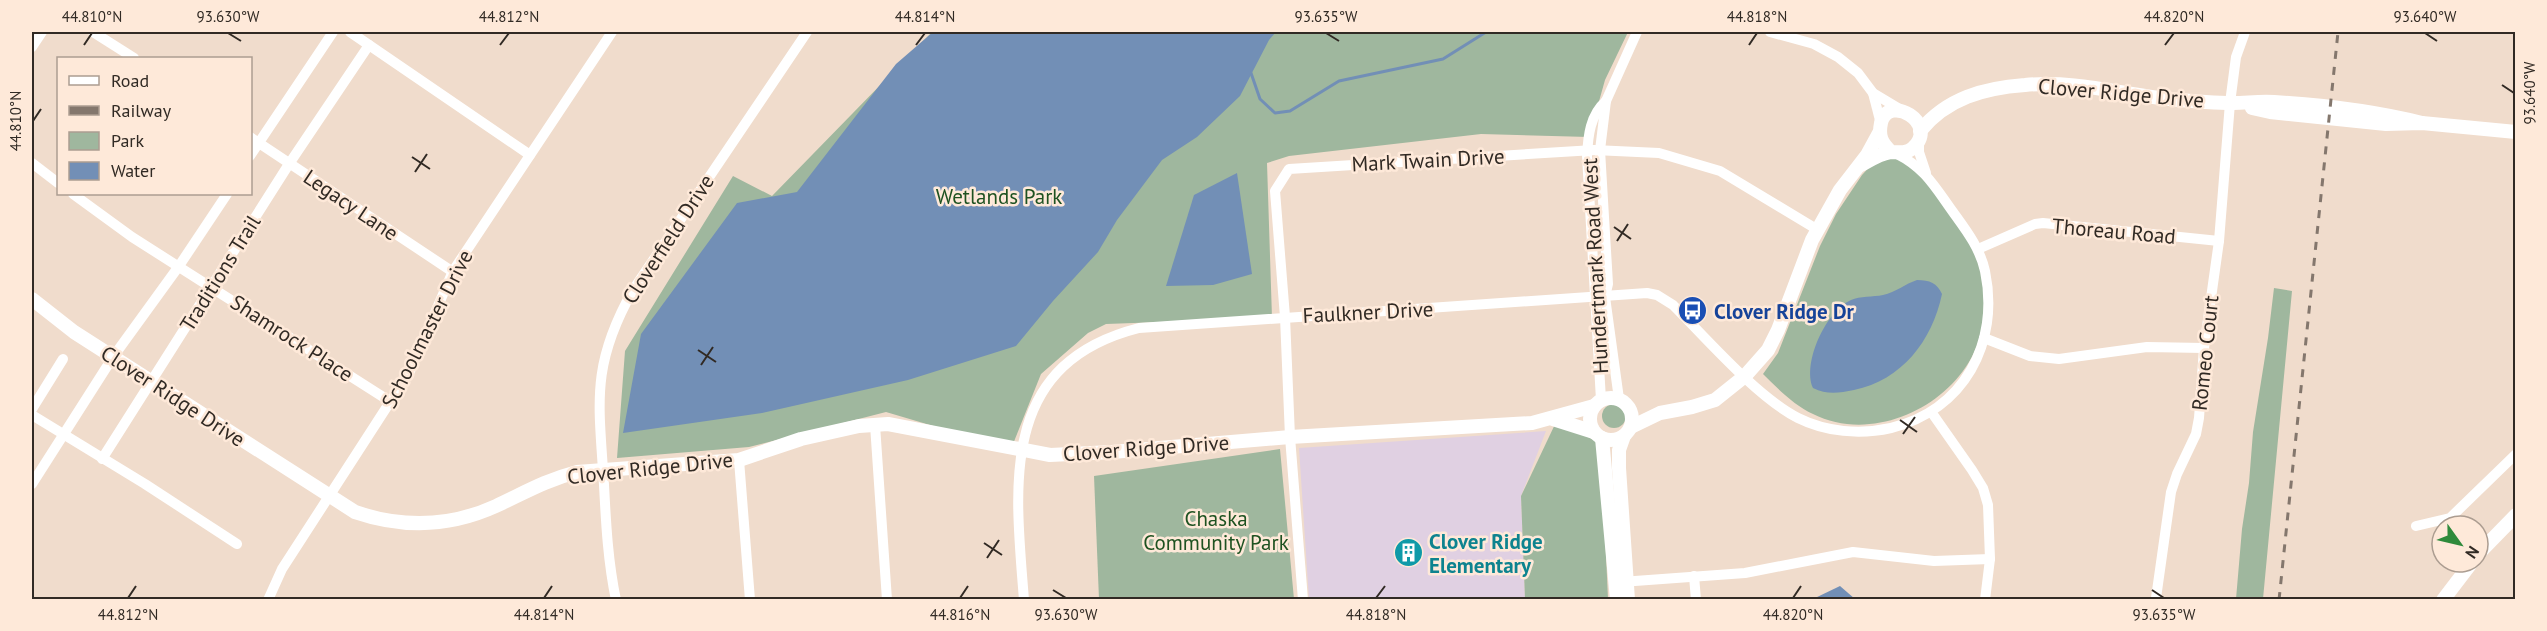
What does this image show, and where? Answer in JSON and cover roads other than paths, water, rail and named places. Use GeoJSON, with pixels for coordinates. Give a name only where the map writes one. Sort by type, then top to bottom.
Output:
{"type":"FeatureCollection","features":[{"type":"Feature","properties":{"kind":"street"},"geometry":{"type":"LineString","coordinates":[[32,47],[42,32]]}},
{"type":"Feature","properties":{"kind":"street"},"geometry":{"type":"LineString","coordinates":[[93,32],[132,57]]}},
{"type":"Feature","properties":{"kind":"street"},"geometry":{"type":"LineString","coordinates":[[255,140],[333,32]]}},
{"type":"Feature","properties":{"kind":"street"},"geometry":{"type":"LineString","coordinates":[[350,32],[530,155]]}},
{"type":"Feature","properties":{"kind":"street","name":"Schoolmaster Drive"},"geometry":{"type":"LineString","coordinates":[[268,600],[282,568],[410,371],[453,272],[612,32]]}},
{"type":"Feature","properties":{"kind":"street","name":"Cloverfield Drive"},"geometry":{"type":"LineString","coordinates":[[616,600],[609,559],[598,412],[599,389],[608,343],[616,320],[633,290],[804,32]]}},
{"type":"Feature","properties":{"kind":"street","name":"Hundertmark Road West"},"geometry":{"type":"LineString","coordinates":[[1597,403],[1600,297],[1608,284],[1594,150],[1606,101],[1637,32]]}},
{"type":"Feature","properties":{"kind":"street"},"geometry":{"type":"LineString","coordinates":[[1770,32],[1814,44],[1838,57],[1858,73],[1873,93],[1916,119],[1920,135],[1919,152],[1926,173],[1978,249],[1988,292],[1984,338],[1976,362],[1964,381],[1932,413],[1983,488],[1988,505],[1990,559],[1985,600]]}},
{"type":"Feature","properties":{"kind":"street","name":"Romeo Court"},"geometry":{"type":"LineString","coordinates":[[2156,598],[2171,492],[2176,474],[2196,434],[2204,348],[2219,241],[2230,103],[2236,57],[2245,32]]}},
{"type":"Feature","properties":{"kind":"street","name":"Traditions Trail"},"geometry":{"type":"LineString","coordinates":[[102,459],[210,286],[369,45]]}},
{"type":"Feature","properties":{"kind":"street","name":"Clover Ridge Drive"},"geometry":{"type":"LineString","coordinates":[[1907,113],[1944,107],[1977,93],[2026,85],[2089,87],[2167,99],[2230,103],[2272,102],[2387,114],[2422,123],[2516,132]]}},
{"type":"Feature","properties":{"kind":"street"},"geometry":{"type":"LineString","coordinates":[[1873,93],[1881,141],[1894,153],[1926,173]]}},
{"type":"Feature","properties":{"kind":"street","name":"Clover Ridge Drive"},"geometry":{"type":"LineString","coordinates":[[1920,135],[1944,107]]}},
{"type":"Feature","properties":{"kind":"street"},"geometry":{"type":"LineString","coordinates":[[1598,435],[1613,440],[1660,413],[1692,408],[1715,400],[1745,376],[1768,350],[1818,230],[1840,190],[1859,166],[1880,129],[1883,118],[1888,113],[1907,113]]}},
{"type":"Feature","properties":{"kind":"street"},"geometry":{"type":"LineString","coordinates":[[1859,166],[1894,153],[1907,152],[1915,147],[1920,135]]}},
{"type":"Feature","properties":{"kind":"street","name":"Legacy Lane"},"geometry":{"type":"LineString","coordinates":[[255,140],[453,272]]}},
{"type":"Feature","properties":{"kind":"street","name":"Mark Twain Drive"},"geometry":{"type":"LineString","coordinates":[[1285,317],[1275,191],[1289,169],[1594,150],[1659,153],[1720,171],[1818,230]]}},
{"type":"Feature","properties":{"kind":"street"},"geometry":{"type":"LineString","coordinates":[[32,163],[57,182]]}},
{"type":"Feature","properties":{"kind":"street","name":"Shamrock Place"},"geometry":{"type":"LineString","coordinates":[[74,195],[132,237],[392,402]]}},
{"type":"Feature","properties":{"kind":"street"},"geometry":{"type":"LineString","coordinates":[[32,484],[113,357],[179,266],[226,195]]}},
{"type":"Feature","properties":{"kind":"street","name":"Thoreau Road"},"geometry":{"type":"LineString","coordinates":[[1978,249],[2035,224],[2219,241]]}},
{"type":"Feature","properties":{"kind":"street","name":"Faulkner Drive"},"geometry":{"type":"LineString","coordinates":[[1024,600],[1016,497],[1021,450],[1028,423],[1047,386],[1077,355],[1116,334],[1139,328],[1647,293],[1665,299],[1674,305],[1772,401],[1798,418],[1821,427],[1848,432],[1874,432],[1932,413]]}},
{"type":"Feature","properties":{"kind":"street","name":"Hundertmark Road West"},"geometry":{"type":"LineString","coordinates":[[1600,297],[1623,401]]}},
{"type":"Feature","properties":{"kind":"street","name":"Clover Ridge Drive"},"geometry":{"type":"LineString","coordinates":[[32,299],[74,332],[355,512],[376,519],[430,524],[475,514],[554,478],[603,470],[739,460],[801,439],[859,426],[888,424],[1050,455],[1290,437],[1532,423],[1597,403]]}},
{"type":"Feature","properties":{"kind":"street"},"geometry":{"type":"LineString","coordinates":[[1285,317],[1290,437],[1302,600]]}},
{"type":"Feature","properties":{"kind":"street"},"geometry":{"type":"LineString","coordinates":[[1984,338],[2030,356],[2059,359],[2147,347],[2204,348]]}},
{"type":"Feature","properties":{"kind":"street"},"geometry":{"type":"LineString","coordinates":[[32,409],[63,359]]}},
{"type":"Feature","properties":{"kind":"street"},"geometry":{"type":"LineString","coordinates":[[1628,600],[1622,582],[1598,435],[1590,419],[1597,403],[1613,397],[1660,413]]}},
{"type":"Feature","properties":{"kind":"street"},"geometry":{"type":"LineString","coordinates":[[1617,600],[1622,582],[1619,450],[1632,415],[1623,401]]}},
{"type":"Feature","properties":{"kind":"street"},"geometry":{"type":"LineString","coordinates":[[32,415],[237,544]]}},
{"type":"Feature","properties":{"kind":"street","name":"Clover Ridge Drive"},"geometry":{"type":"LineString","coordinates":[[1550,419],[1598,435]]}},
{"type":"Feature","properties":{"kind":"street"},"geometry":{"type":"LineString","coordinates":[[874,425],[886,600]]}},
{"type":"Feature","properties":{"kind":"street"},"geometry":{"type":"LineString","coordinates":[[2416,526],[2450,518],[2516,454]]}},
{"type":"Feature","properties":{"kind":"street"},"geometry":{"type":"LineString","coordinates":[[739,460],[750,600]]}},
{"type":"Feature","properties":{"kind":"street"},"geometry":{"type":"LineString","coordinates":[[2490,542],[2516,515]]}},
{"type":"Feature","properties":{"kind":"street"},"geometry":{"type":"LineString","coordinates":[[1622,582],[1745,573],[1853,552],[1934,561],[1990,559]]}},
{"type":"Feature","properties":{"kind":"street"},"geometry":{"type":"LineString","coordinates":[[2443,600],[2463,574]]}},
{"type":"Feature","properties":{"kind":"street"},"geometry":{"type":"LineString","coordinates":[[1694,576],[1696,600]]}},
{"type":"Feature","properties":{"kind":"water"},"geometry":{"type":"Polygon","coordinates":[[[933,32],[1276,32],[1269,40],[1240,96],[1197,137],[1162,160],[1117,220],[1098,252],[1016,346],[908,380],[762,413],[623,433],[641,334],[737,203],[797,192],[896,64],[933,32]]]}},
{"type":"Feature","properties":{"kind":"water"},"geometry":{"type":"Polygon","coordinates":[[[1237,173],[1252,274],[1213,285],[1166,286],[1194,195],[1237,173]]]}},
{"type":"Feature","properties":{"kind":"water"},"geometry":{"type":"Polygon","coordinates":[[[1917,280],[1932,283],[1942,294],[1931,327],[1912,356],[1900,368],[1871,385],[1838,393],[1823,392],[1813,388],[1810,377],[1814,352],[1825,326],[1833,315],[1851,300],[1888,294],[1917,280]]]}},
{"type":"Feature","properties":{"kind":"water"},"geometry":{"type":"Polygon","coordinates":[[[1840,586],[1855,599],[1813,599],[1840,586]]]}},
{"type":"Feature","properties":{"kind":"waterway"},"geometry":{"type":"LineString","coordinates":[[1251,73],[1260,99],[1275,113],[1290,111],[1339,81],[1443,59],[1486,32]]}},
{"type":"Feature","properties":{"kind":"railway"},"geometry":{"type":"LineString","coordinates":[[2279,600],[2338,32]]}},
{"type":"Feature","properties":{"kind":"place","name":"Clover Ridge Dr"},"geometry":{"type":"Point","coordinates":[1693,311]}},
{"type":"Feature","properties":{"kind":"place","name":"Clover Ridge Elementary"},"geometry":{"type":"Point","coordinates":[1408,553]}},
{"type":"Feature","properties":{"kind":"park label","name":"Wetlands Park"},"geometry":{"type":"Point","coordinates":[999,196]}},
{"type":"Feature","properties":{"kind":"park label","name":"Chaska Community Park"},"geometry":{"type":"Point","coordinates":[1216,530]}}]}
